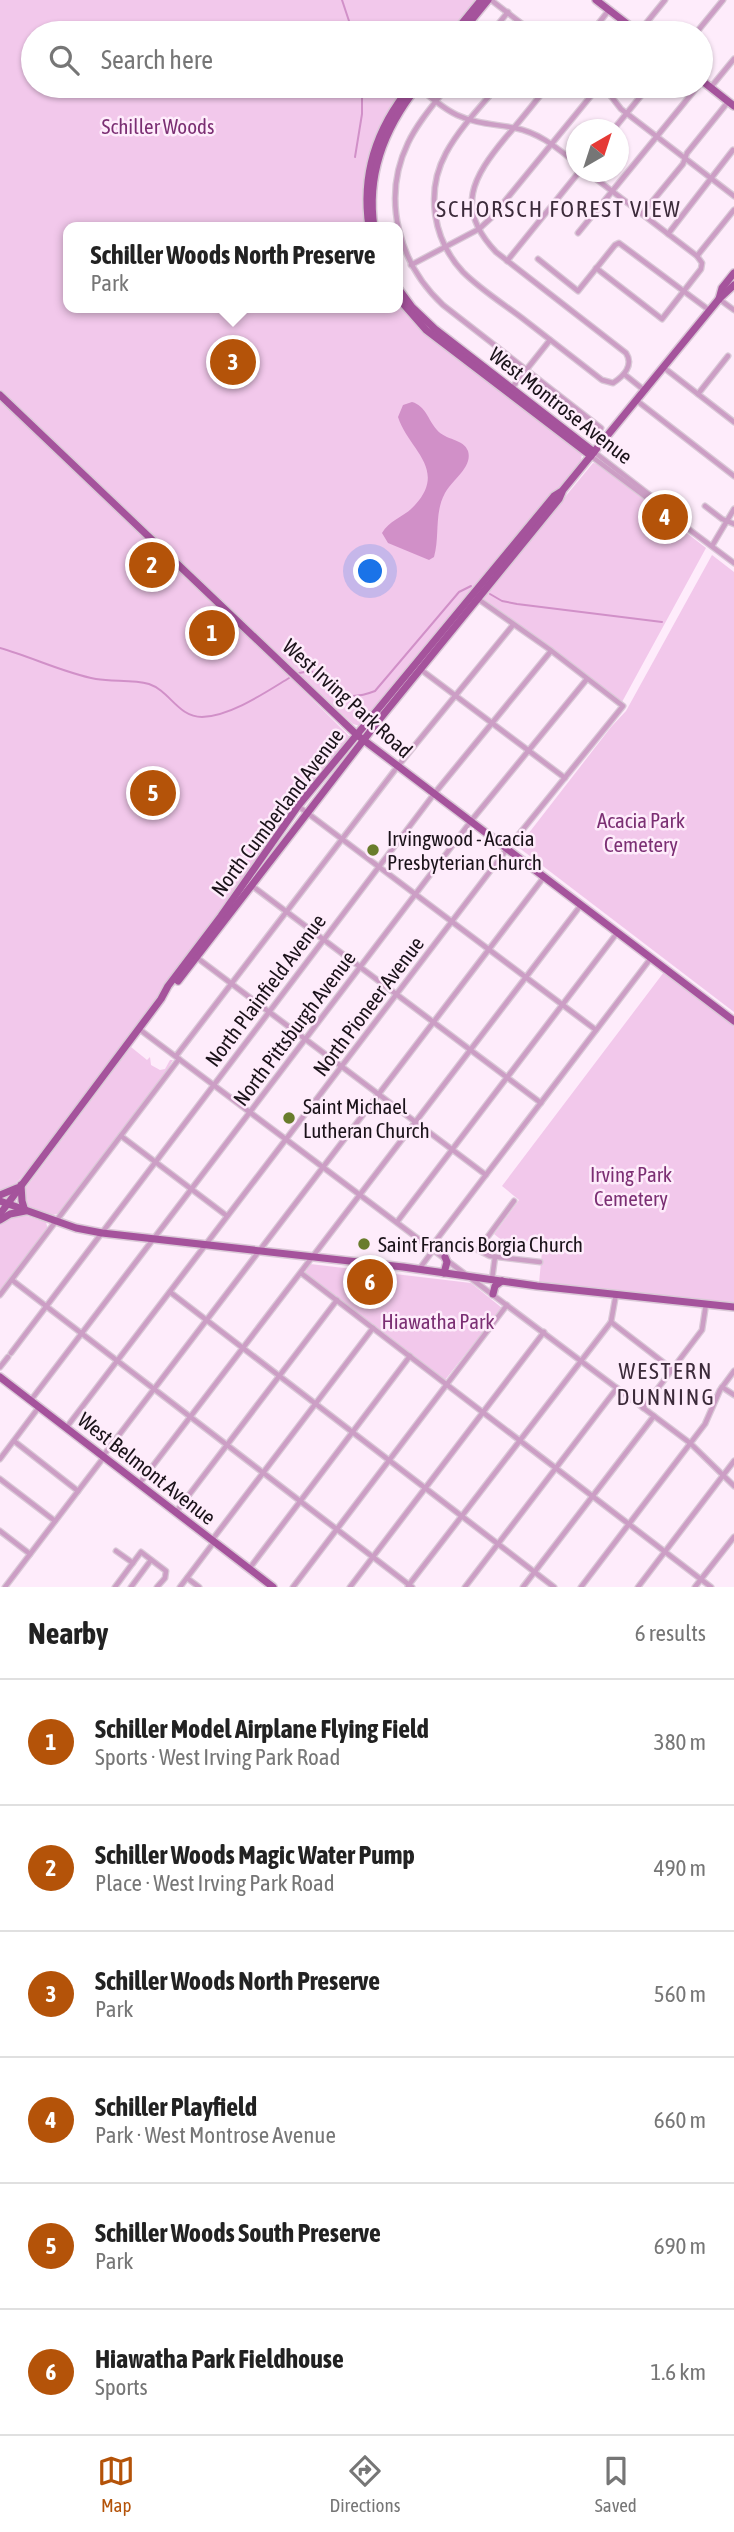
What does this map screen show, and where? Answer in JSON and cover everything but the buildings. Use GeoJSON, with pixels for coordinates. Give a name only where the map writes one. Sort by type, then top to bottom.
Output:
{"type":"FeatureCollection","features":[{"type":"Feature","properties":{"kind":"main road"},"geometry":{"type":"LineString","coordinates":[[464,21],[481,0]]}},
{"type":"Feature","properties":{"kind":"main road"},"geometry":{"type":"LineString","coordinates":[[472,21],[490,0]]}},
{"type":"Feature","properties":{"kind":"main road"},"geometry":{"type":"LineString","coordinates":[[601,2],[623,21]]}},
{"type":"Feature","properties":{"kind":"main road"},"geometry":{"type":"LineString","coordinates":[[713,90],[731,104]]}},
{"type":"Feature","properties":{"kind":"main road"},"geometry":{"type":"LineString","coordinates":[[369,222],[366,191],[373,155],[388,117],[405,98]]}},
{"type":"Feature","properties":{"kind":"main road"},"geometry":{"type":"LineString","coordinates":[[374,222],[373,184],[380,149],[408,98]]}},
{"type":"Feature","properties":{"kind":"main road","name":"North Cumberland Avenue"},"geometry":{"type":"LineString","coordinates":[[719,299],[722,288],[734,273]]}},
{"type":"Feature","properties":{"kind":"main road","name":"North Cumberland Avenue"},"geometry":{"type":"LineString","coordinates":[[249,883],[298,806],[360,737],[554,496],[562,491],[709,310],[734,285]]}},
{"type":"Feature","properties":{"kind":"main road"},"geometry":{"type":"LineString","coordinates":[[403,296],[433,331]]}},
{"type":"Feature","properties":{"kind":"main road"},"geometry":{"type":"LineString","coordinates":[[403,305],[414,318],[433,331]]}},
{"type":"Feature","properties":{"kind":"main road","name":"West Montrose Avenue"},"geometry":{"type":"LineString","coordinates":[[433,331],[592,454]]}},
{"type":"Feature","properties":{"kind":"main road","name":"West Irving Park Road"},"geometry":{"type":"LineString","coordinates":[[0,396],[360,737],[734,1021]]}},
{"type":"Feature","properties":{"kind":"main road","name":"North Cumberland Avenue"},"geometry":{"type":"LineString","coordinates":[[0,1214],[4,1203],[21,1185],[249,883],[307,812],[360,737]]}},
{"type":"Feature","properties":{"kind":"main road"},"geometry":{"type":"LineString","coordinates":[[0,1195],[21,1185],[25,1211]]}},
{"type":"Feature","properties":{"kind":"main road"},"geometry":{"type":"LineString","coordinates":[[4,1203],[56,1222],[102,1233],[734,1307]]}},
{"type":"Feature","properties":{"kind":"main road"},"geometry":{"type":"LineString","coordinates":[[0,1220],[10,1214],[25,1211]]}},
{"type":"Feature","properties":{"kind":"main road"},"geometry":{"type":"LineString","coordinates":[[444,1258],[447,1262],[444,1273]]}},
{"type":"Feature","properties":{"kind":"main road"},"geometry":{"type":"LineString","coordinates":[[493,1294],[495,1286],[502,1281]]}},
{"type":"Feature","properties":{"kind":"main road","name":"West Belmont Avenue"},"geometry":{"type":"LineString","coordinates":[[0,1377],[273,1587]]}},
{"type":"Feature","properties":{"kind":"street"},"geometry":{"type":"LineString","coordinates":[[490,0],[519,21]]}},
{"type":"Feature","properties":{"kind":"street"},"geometry":{"type":"LineString","coordinates":[[648,21],[665,0]]}},
{"type":"Feature","properties":{"kind":"street"},"geometry":{"type":"LineString","coordinates":[[706,21],[723,0]]}},
{"type":"Feature","properties":{"kind":"street"},"geometry":{"type":"LineString","coordinates":[[600,21],[609,10]]}},
{"type":"Feature","properties":{"kind":"street"},"geometry":{"type":"LineString","coordinates":[[501,21],[508,12]]}},
{"type":"Feature","properties":{"kind":"street"},"geometry":{"type":"LineString","coordinates":[[713,84],[734,60]]}},
{"type":"Feature","properties":{"kind":"street"},"geometry":{"type":"LineString","coordinates":[[432,98],[451,112],[470,120],[535,135],[566,155]]}},
{"type":"Feature","properties":{"kind":"street"},"geometry":{"type":"LineString","coordinates":[[397,222],[397,182],[407,144],[438,98]]}},
{"type":"Feature","properties":{"kind":"street"},"geometry":{"type":"LineString","coordinates":[[488,98],[446,153],[436,179],[435,216],[445,247],[471,279],[606,383],[613,383],[624,374],[630,362],[626,353],[492,248],[479,229],[472,208],[476,180],[483,165],[538,98]]}},
{"type":"Feature","properties":{"kind":"street"},"geometry":{"type":"LineString","coordinates":[[411,265],[479,229],[496,213],[591,98]]}},
{"type":"Feature","properties":{"kind":"street"},"geometry":{"type":"LineString","coordinates":[[613,98],[627,113],[734,196]]}},
{"type":"Feature","properties":{"kind":"street"},"geometry":{"type":"LineString","coordinates":[[622,119],[639,98]]}},
{"type":"Feature","properties":{"kind":"street"},"geometry":{"type":"LineString","coordinates":[[578,233],[687,98]]}},
{"type":"Feature","properties":{"kind":"street"},"geometry":{"type":"LineString","coordinates":[[642,214],[687,153],[731,104]]}},
{"type":"Feature","properties":{"kind":"street"},"geometry":{"type":"LineString","coordinates":[[668,233],[733,150]]}},
{"type":"Feature","properties":{"kind":"street"},"geometry":{"type":"LineString","coordinates":[[506,261],[571,182]]}},
{"type":"Feature","properties":{"kind":"street"},"geometry":{"type":"LineString","coordinates":[[596,268],[662,319],[701,269],[702,263],[697,256],[601,182]]}},
{"type":"Feature","properties":{"kind":"street"},"geometry":{"type":"LineString","coordinates":[[697,256],[734,210]]}},
{"type":"Feature","properties":{"kind":"street"},"geometry":{"type":"LineString","coordinates":[[538,259],[578,290],[619,243],[709,310]]}},
{"type":"Feature","properties":{"kind":"street"},"geometry":{"type":"LineString","coordinates":[[403,246],[411,265],[426,288],[443,305],[601,428]]}},
{"type":"Feature","properties":{"kind":"street"},"geometry":{"type":"LineString","coordinates":[[719,299],[734,310]]}},
{"type":"Feature","properties":{"kind":"street"},"geometry":{"type":"LineString","coordinates":[[510,390],[550,340]]}},
{"type":"Feature","properties":{"kind":"street"},"geometry":{"type":"LineString","coordinates":[[698,394],[728,356]]}},
{"type":"Feature","properties":{"kind":"street"},"geometry":{"type":"LineString","coordinates":[[663,367],[734,422]]}},
{"type":"Feature","properties":{"kind":"street"},"geometry":{"type":"LineString","coordinates":[[624,374],[644,390]]}},
{"type":"Feature","properties":{"kind":"street"},"geometry":{"type":"LineString","coordinates":[[636,400],[734,476]]}},
{"type":"Feature","properties":{"kind":"street","name":"West Montrose Avenue"},"geometry":{"type":"LineString","coordinates":[[592,454],[660,503],[664,510],[734,563]]}},
{"type":"Feature","properties":{"kind":"street"},"geometry":{"type":"LineString","coordinates":[[705,506],[734,524]]}},
{"type":"Feature","properties":{"kind":"street"},"geometry":{"type":"LineString","coordinates":[[712,546],[734,509]]}},
{"type":"Feature","properties":{"kind":"street"},"geometry":{"type":"LineString","coordinates":[[474,597],[551,650],[587,679]]}},
{"type":"Feature","properties":{"kind":"street"},"geometry":{"type":"LineString","coordinates":[[0,1295],[286,911],[398,766],[513,625]]}},
{"type":"Feature","properties":{"kind":"street","name":"North Plainfield Avenue"},"geometry":{"type":"LineString","coordinates":[[0,1367],[434,794],[551,650]]}},
{"type":"Feature","properties":{"kind":"street"},"geometry":{"type":"LineString","coordinates":[[417,666],[565,778]]}},
{"type":"Feature","properties":{"kind":"street","name":"North Pioneer Avenue"},"geometry":{"type":"LineString","coordinates":[[66,1428],[508,849],[623,706],[587,679]]}},
{"type":"Feature","properties":{"kind":"street","name":"North Pittsburgh Avenue"},"geometry":{"type":"LineString","coordinates":[[30,1401],[471,821],[587,679]]}},
{"type":"Feature","properties":{"kind":"street"},"geometry":{"type":"LineString","coordinates":[[298,806],[596,1030]]}},
{"type":"Feature","properties":{"kind":"street"},"geometry":{"type":"LineString","coordinates":[[0,1583],[5,1587],[544,877]]}},
{"type":"Feature","properties":{"kind":"street"},"geometry":{"type":"LineString","coordinates":[[249,883],[541,1103]]}},
{"type":"Feature","properties":{"kind":"street"},"geometry":{"type":"LineString","coordinates":[[139,1484],[581,905]]}},
{"type":"Feature","properties":{"kind":"street"},"geometry":{"type":"LineString","coordinates":[[397,1222],[617,932]]}},
{"type":"Feature","properties":{"kind":"street"},"geometry":{"type":"LineString","coordinates":[[194,956],[486,1175]]}},
{"type":"Feature","properties":{"kind":"street"},"geometry":{"type":"LineString","coordinates":[[419,1269],[486,1175],[651,958]]}},
{"type":"Feature","properties":{"kind":"street"},"geometry":{"type":"LineString","coordinates":[[139,1028],[690,1443],[734,1486]]}},
{"type":"Feature","properties":{"kind":"street"},"geometry":{"type":"LineString","coordinates":[[121,1136],[227,1216]]}},
{"type":"Feature","properties":{"kind":"street"},"geometry":{"type":"LineString","coordinates":[[514,1201],[478,1251],[495,1257],[540,1262]]}},
{"type":"Feature","properties":{"kind":"street"},"geometry":{"type":"LineString","coordinates":[[492,1280],[495,1257]]}},
{"type":"Feature","properties":{"kind":"street"},"geometry":{"type":"LineString","coordinates":[[301,1273],[711,1587]]}},
{"type":"Feature","properties":{"kind":"street"},"geometry":{"type":"LineString","coordinates":[[12,1280],[410,1586],[611,1322],[616,1294]]}},
{"type":"Feature","properties":{"kind":"street"},"geometry":{"type":"LineString","coordinates":[[170,1292],[555,1587]]}},
{"type":"Feature","properties":{"kind":"street"},"geometry":{"type":"LineString","coordinates":[[176,1513],[337,1300]]}},
{"type":"Feature","properties":{"kind":"street"},"geometry":{"type":"LineString","coordinates":[[643,1408],[704,1326],[706,1304]]}},
{"type":"Feature","properties":{"kind":"street"},"geometry":{"type":"LineString","coordinates":[[293,1587],[507,1305]]}},
{"type":"Feature","properties":{"kind":"street"},"geometry":{"type":"LineString","coordinates":[[611,1322],[672,1369]]}},
{"type":"Feature","properties":{"kind":"street"},"geometry":{"type":"LineString","coordinates":[[180,1587],[373,1328]]}},
{"type":"Feature","properties":{"kind":"street"},"geometry":{"type":"LineString","coordinates":[[351,1587],[544,1332]]}},
{"type":"Feature","properties":{"kind":"street"},"geometry":{"type":"LineString","coordinates":[[249,1569],[410,1356]]}},
{"type":"Feature","properties":{"kind":"street"},"geometry":{"type":"LineString","coordinates":[[581,1587],[705,1424],[722,1387],[734,1371]]}},
{"type":"Feature","properties":{"kind":"street"},"geometry":{"type":"LineString","coordinates":[[722,1387],[734,1395]]}},
{"type":"Feature","properties":{"kind":"street"},"geometry":{"type":"LineString","coordinates":[[465,1587],[618,1388]]}},
{"type":"Feature","properties":{"kind":"street"},"geometry":{"type":"LineString","coordinates":[[0,1460],[40,1407]]}},
{"type":"Feature","properties":{"kind":"street"},"geometry":{"type":"LineString","coordinates":[[523,1587],[654,1416]]}},
{"type":"Feature","properties":{"kind":"street"},"geometry":{"type":"LineString","coordinates":[[14,1441],[78,1491]]}},
{"type":"Feature","properties":{"kind":"street"},"geometry":{"type":"LineString","coordinates":[[638,1587],[734,1461]]}},
{"type":"Feature","properties":{"kind":"street"},"geometry":{"type":"LineString","coordinates":[[0,1479],[55,1521]]}},
{"type":"Feature","properties":{"kind":"street"},"geometry":{"type":"LineString","coordinates":[[0,1531],[30,1554]]}},
{"type":"Feature","properties":{"kind":"street"},"geometry":{"type":"LineString","coordinates":[[695,1587],[734,1536]]}},
{"type":"Feature","properties":{"kind":"street"},"geometry":{"type":"LineString","coordinates":[[116,1550],[133,1563]]}},
{"type":"Feature","properties":{"kind":"street"},"geometry":{"type":"LineString","coordinates":[[151,1560],[130,1587],[119,1584],[141,1552],[151,1560],[167,1573],[158,1587]]}},
{"type":"Feature","properties":{"kind":"street"},"geometry":{"type":"LineString","coordinates":[[187,1578],[199,1587]]}},
{"type":"Feature","properties":{"kind":"green space","name":"Schiller Woods"},"geometry":{"type":"Polygon","coordinates":[[[0,0],[478,0],[461,21],[21,21],[21,98],[400,98],[388,113],[367,222],[63,222],[63,313],[403,313],[403,306],[582,453],[581,461],[360,726],[353,724],[332,705],[0,392],[0,0]]]}},
{"type":"Feature","properties":{"kind":"green space"},"geometry":{"type":"Polygon","coordinates":[[[0,400],[241,628],[349,736],[349,740],[47,1147],[13,1187],[0,1194],[0,400]]]}},
{"type":"Feature","properties":{"kind":"green space"},"geometry":{"type":"Polygon","coordinates":[[[593,463],[598,464],[706,548],[622,702],[481,599],[593,463]]]}},
{"type":"Feature","properties":{"kind":"green space","name":"Acacia Park Cemetery"},"geometry":{"type":"Polygon","coordinates":[[[712,555],[734,572],[734,1012],[518,847],[626,711],[712,555]]]}},
{"type":"Feature","properties":{"kind":"green space","name":"Irving Park Cemetery"},"geometry":{"type":"Polygon","coordinates":[[[664,972],[734,1025],[734,1304],[539,1283],[543,1241],[504,1242],[494,1234],[519,1200],[502,1186],[664,972]]]}},
{"type":"Feature","properties":{"kind":"green space"},"geometry":{"type":"Polygon","coordinates":[[[131,1047],[147,1060],[150,1057],[151,1065],[160,1070],[165,1069],[170,1060],[173,1060],[60,1213],[53,1215],[28,1206],[23,1193],[25,1189],[131,1047]]]}},
{"type":"Feature","properties":{"kind":"green space"},"geometry":{"type":"Polygon","coordinates":[[[24,1215],[46,1222],[48,1230],[0,1293],[0,1225],[8,1217],[24,1215]]]}},
{"type":"Feature","properties":{"kind":"green space","name":"Hiawatha Park"},"geometry":{"type":"Polygon","coordinates":[[[310,1264],[471,1283],[502,1308],[445,1380],[305,1273],[310,1264]]]}},
{"type":"Feature","properties":{"kind":"shaded area"},"geometry":{"type":"Polygon","coordinates":[[[412,402],[424,410],[440,433],[466,447],[469,457],[465,468],[445,493],[438,517],[436,549],[434,557],[429,560],[388,543],[382,533],[415,505],[428,481],[423,460],[398,417],[403,405],[412,402]]]}},
{"type":"Feature","properties":{"kind":"waterway"},"geometry":{"type":"LineString","coordinates":[[342,0],[349,21]]}},
{"type":"Feature","properties":{"kind":"waterway"},"geometry":{"type":"LineString","coordinates":[[355,157],[362,98]]}},
{"type":"Feature","properties":{"kind":"waterway"},"geometry":{"type":"LineString","coordinates":[[299,673],[311,671],[333,689],[347,695],[364,695],[375,691],[459,592],[471,586]]}},
{"type":"Feature","properties":{"kind":"waterway"},"geometry":{"type":"LineString","coordinates":[[490,594],[502,601],[517,604],[662,622]]}},
{"type":"Feature","properties":{"kind":"waterway"},"geometry":{"type":"LineString","coordinates":[[0,648],[84,676],[149,684],[163,692],[187,713],[202,717],[236,708],[289,678]]}},
{"type":"Feature","properties":{"kind":"place","name":"Schiller Woods North Preserve"},"geometry":{"type":"Point","coordinates":[233,362]}},
{"type":"Feature","properties":{"kind":"place","name":"Schiller Playfield"},"geometry":{"type":"Point","coordinates":[665,517]}},
{"type":"Feature","properties":{"kind":"place","name":"Schiller Woods Magic Water Pump"},"geometry":{"type":"Point","coordinates":[152,565]}},
{"type":"Feature","properties":{"kind":"place","name":"Schiller Model Airplane Flying Field"},"geometry":{"type":"Point","coordinates":[212,633]}},
{"type":"Feature","properties":{"kind":"place","name":"Schiller Woods South Preserve"},"geometry":{"type":"Point","coordinates":[153,793]}},
{"type":"Feature","properties":{"kind":"place","name":"Irvingwood - Acacia Presbyterian Church"},"geometry":{"type":"Point","coordinates":[373,850]}},
{"type":"Feature","properties":{"kind":"place","name":"Saint Michael Lutheran Church"},"geometry":{"type":"Point","coordinates":[289,1118]}},
{"type":"Feature","properties":{"kind":"place","name":"Saint Francis Borgia Church"},"geometry":{"type":"Point","coordinates":[364,1244]}},
{"type":"Feature","properties":{"kind":"place","name":"Hiawatha Park Fieldhouse"},"geometry":{"type":"Point","coordinates":[370,1282]}},
{"type":"Feature","properties":{"kind":"district","name":"SCHORSCH FOREST VIEW"},"geometry":{"type":"Point","coordinates":[559,209]}},
{"type":"Feature","properties":{"kind":"district","name":"WESTERN DUNNING"},"geometry":{"type":"Point","coordinates":[666,1384]}}]}
